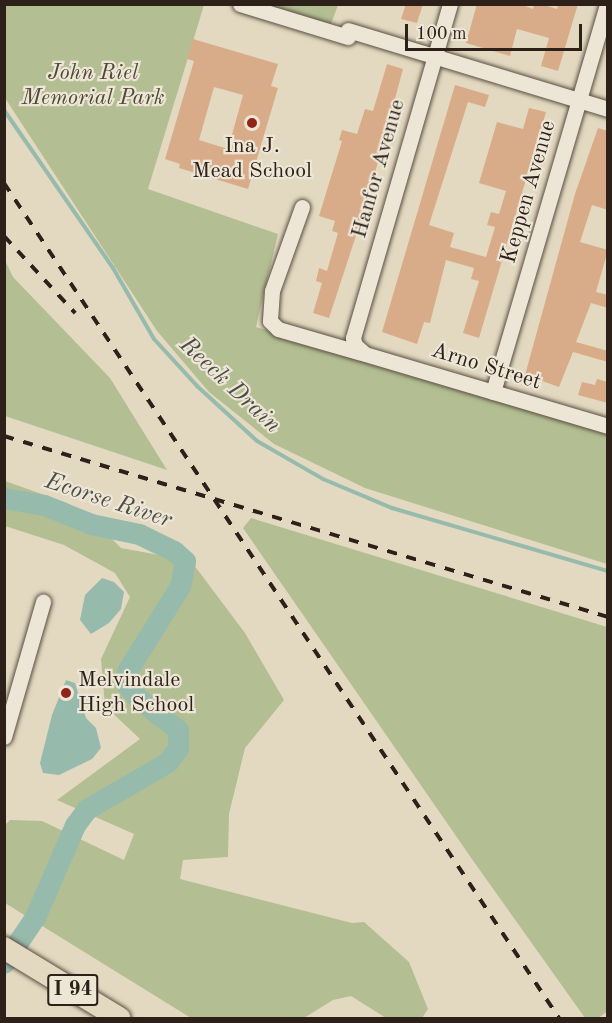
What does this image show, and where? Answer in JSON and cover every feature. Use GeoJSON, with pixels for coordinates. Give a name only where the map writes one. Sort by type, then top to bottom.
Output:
{"type":"FeatureCollection","features":[{"type":"Feature","properties":{"kind":"highway","name":"I 94"},"geometry":{"type":"LineString","coordinates":[[4,948],[119,1018]]}},
{"type":"Feature","properties":{"kind":"street"},"geometry":{"type":"LineString","coordinates":[[240,4],[435,56],[608,109]]}},
{"type":"Feature","properties":{"kind":"street","name":"Hanfor Avenue"},"geometry":{"type":"LineString","coordinates":[[358,349],[353,338],[450,4]]}},
{"type":"Feature","properties":{"kind":"street","name":"Keppen Avenue"},"geometry":{"type":"LineString","coordinates":[[493,392],[607,4]]}},
{"type":"Feature","properties":{"kind":"street","name":"Arno Street"},"geometry":{"type":"LineString","coordinates":[[302,207],[272,291],[270,321],[278,329],[358,349],[608,426]]}},
{"type":"Feature","properties":{"kind":"street"},"geometry":{"type":"LineString","coordinates":[[4,737],[43,602]]}},
{"type":"Feature","properties":{"kind":"green space","name":"John Riel Memorial Park"},"geometry":{"type":"Polygon","coordinates":[[[5,5],[204,5],[148,189],[278,234],[256,327],[607,434],[607,564],[365,488],[274,444],[209,392],[157,331],[5,98],[5,5]]]}},
{"type":"Feature","properties":{"kind":"green space"},"geometry":{"type":"Polygon","coordinates":[[[259,5],[338,5],[331,24],[259,5]]]}},
{"type":"Feature","properties":{"kind":"green space"},"geometry":{"type":"Polygon","coordinates":[[[4,258],[13,277],[110,378],[167,470],[5,416],[4,258]]]}},
{"type":"Feature","properties":{"kind":"green space"},"geometry":{"type":"Polygon","coordinates":[[[5,481],[67,503],[94,521],[121,548],[191,561],[245,633],[284,700],[245,748],[229,814],[228,857],[183,860],[180,879],[352,923],[364,922],[409,962],[428,1009],[422,1018],[386,1018],[351,996],[333,1000],[304,1018],[191,1018],[5,903],[5,825],[10,820],[42,821],[124,860],[134,834],[57,800],[140,739],[105,706],[101,659],[130,597],[115,573],[64,545],[5,526],[5,481]]]}},
{"type":"Feature","properties":{"kind":"green space"},"geometry":{"type":"Polygon","coordinates":[[[251,518],[607,627],[608,1011],[598,1018],[585,1018],[243,528],[251,518]]]}},
{"type":"Feature","properties":{"kind":"shaded area"},"geometry":{"type":"Polygon","coordinates":[[[102,578],[114,582],[124,592],[121,609],[109,623],[91,634],[80,620],[85,595],[102,578]]]}},
{"type":"Feature","properties":{"kind":"shaded area"},"geometry":{"type":"Polygon","coordinates":[[[66,680],[75,683],[86,718],[96,728],[101,748],[92,759],[59,775],[43,773],[40,763],[52,715],[66,680]]]}},
{"type":"Feature","properties":{"kind":"building"},"geometry":{"type":"Polygon","coordinates":[[[406,4],[423,4],[417,23],[401,19],[406,4]]]}},
{"type":"Feature","properties":{"kind":"building"},"geometry":{"type":"Polygon","coordinates":[[[477,4],[520,4],[533,9],[534,4],[541,4],[557,9],[558,4],[578,4],[558,71],[541,66],[549,38],[517,29],[510,56],[466,43],[477,4]]]}},
{"type":"Feature","properties":{"kind":"building","name":"Ina J. Mead School"},"geometry":{"type":"Polygon","coordinates":[[[193,39],[278,64],[271,86],[278,88],[248,189],[179,168],[180,164],[165,159],[194,61],[187,59],[193,39]],[[214,87],[199,140],[228,149],[243,95],[214,87]]]}},
{"type":"Feature","properties":{"kind":"building"},"geometry":{"type":"Polygon","coordinates":[[[387,64],[403,69],[368,199],[329,318],[313,313],[322,283],[316,281],[319,268],[327,271],[338,233],[332,231],[335,221],[319,216],[342,141],[339,140],[342,130],[357,134],[365,109],[373,111],[387,64]]]}},
{"type":"Feature","properties":{"kind":"building"},"geometry":{"type":"Polygon","coordinates":[[[455,85],[489,95],[485,107],[468,102],[429,225],[454,233],[450,247],[486,257],[495,227],[487,225],[491,212],[499,214],[506,191],[479,183],[497,122],[523,129],[529,108],[546,112],[479,338],[463,333],[479,281],[471,279],[474,268],[446,260],[430,323],[424,322],[417,344],[382,332],[455,85]]]}},
{"type":"Feature","properties":{"kind":"building"},"geometry":{"type":"Polygon","coordinates":[[[598,128],[608,131],[608,210],[592,205],[580,242],[608,250],[596,292],[608,295],[608,308],[591,303],[576,342],[608,351],[608,362],[573,352],[559,387],[525,375],[575,194],[598,128]]]}},
{"type":"Feature","properties":{"kind":"building"},"geometry":{"type":"Polygon","coordinates":[[[597,379],[608,382],[608,403],[578,395],[582,382],[595,385],[597,379]]]}},
{"type":"Feature","properties":{"kind":"waterway","name":"Reeck Drain"},"geometry":{"type":"LineString","coordinates":[[4,110],[113,268],[154,339],[197,386],[257,441],[323,479],[392,508],[608,571]]}},
{"type":"Feature","properties":{"kind":"waterway","name":"Ecorse River"},"geometry":{"type":"LineString","coordinates":[[4,498],[44,505],[91,524],[139,534],[174,551],[185,561],[180,586],[127,671],[128,686],[139,699],[178,730],[178,748],[168,762],[87,809],[75,825],[35,917],[4,963]]}},
{"type":"Feature","properties":{"kind":"railway"},"geometry":{"type":"LineString","coordinates":[[4,183],[559,1018]]}},
{"type":"Feature","properties":{"kind":"railway"},"geometry":{"type":"LineString","coordinates":[[4,236],[75,313]]}},
{"type":"Feature","properties":{"kind":"railway"},"geometry":{"type":"LineString","coordinates":[[4,436],[608,617]]}},
{"type":"Feature","properties":{"kind":"place","name":"Ina J. Mead School"},"geometry":{"type":"Point","coordinates":[252,123]}},
{"type":"Feature","properties":{"kind":"place","name":"Melvindale High School"},"geometry":{"type":"Point","coordinates":[66,693]}}]}
